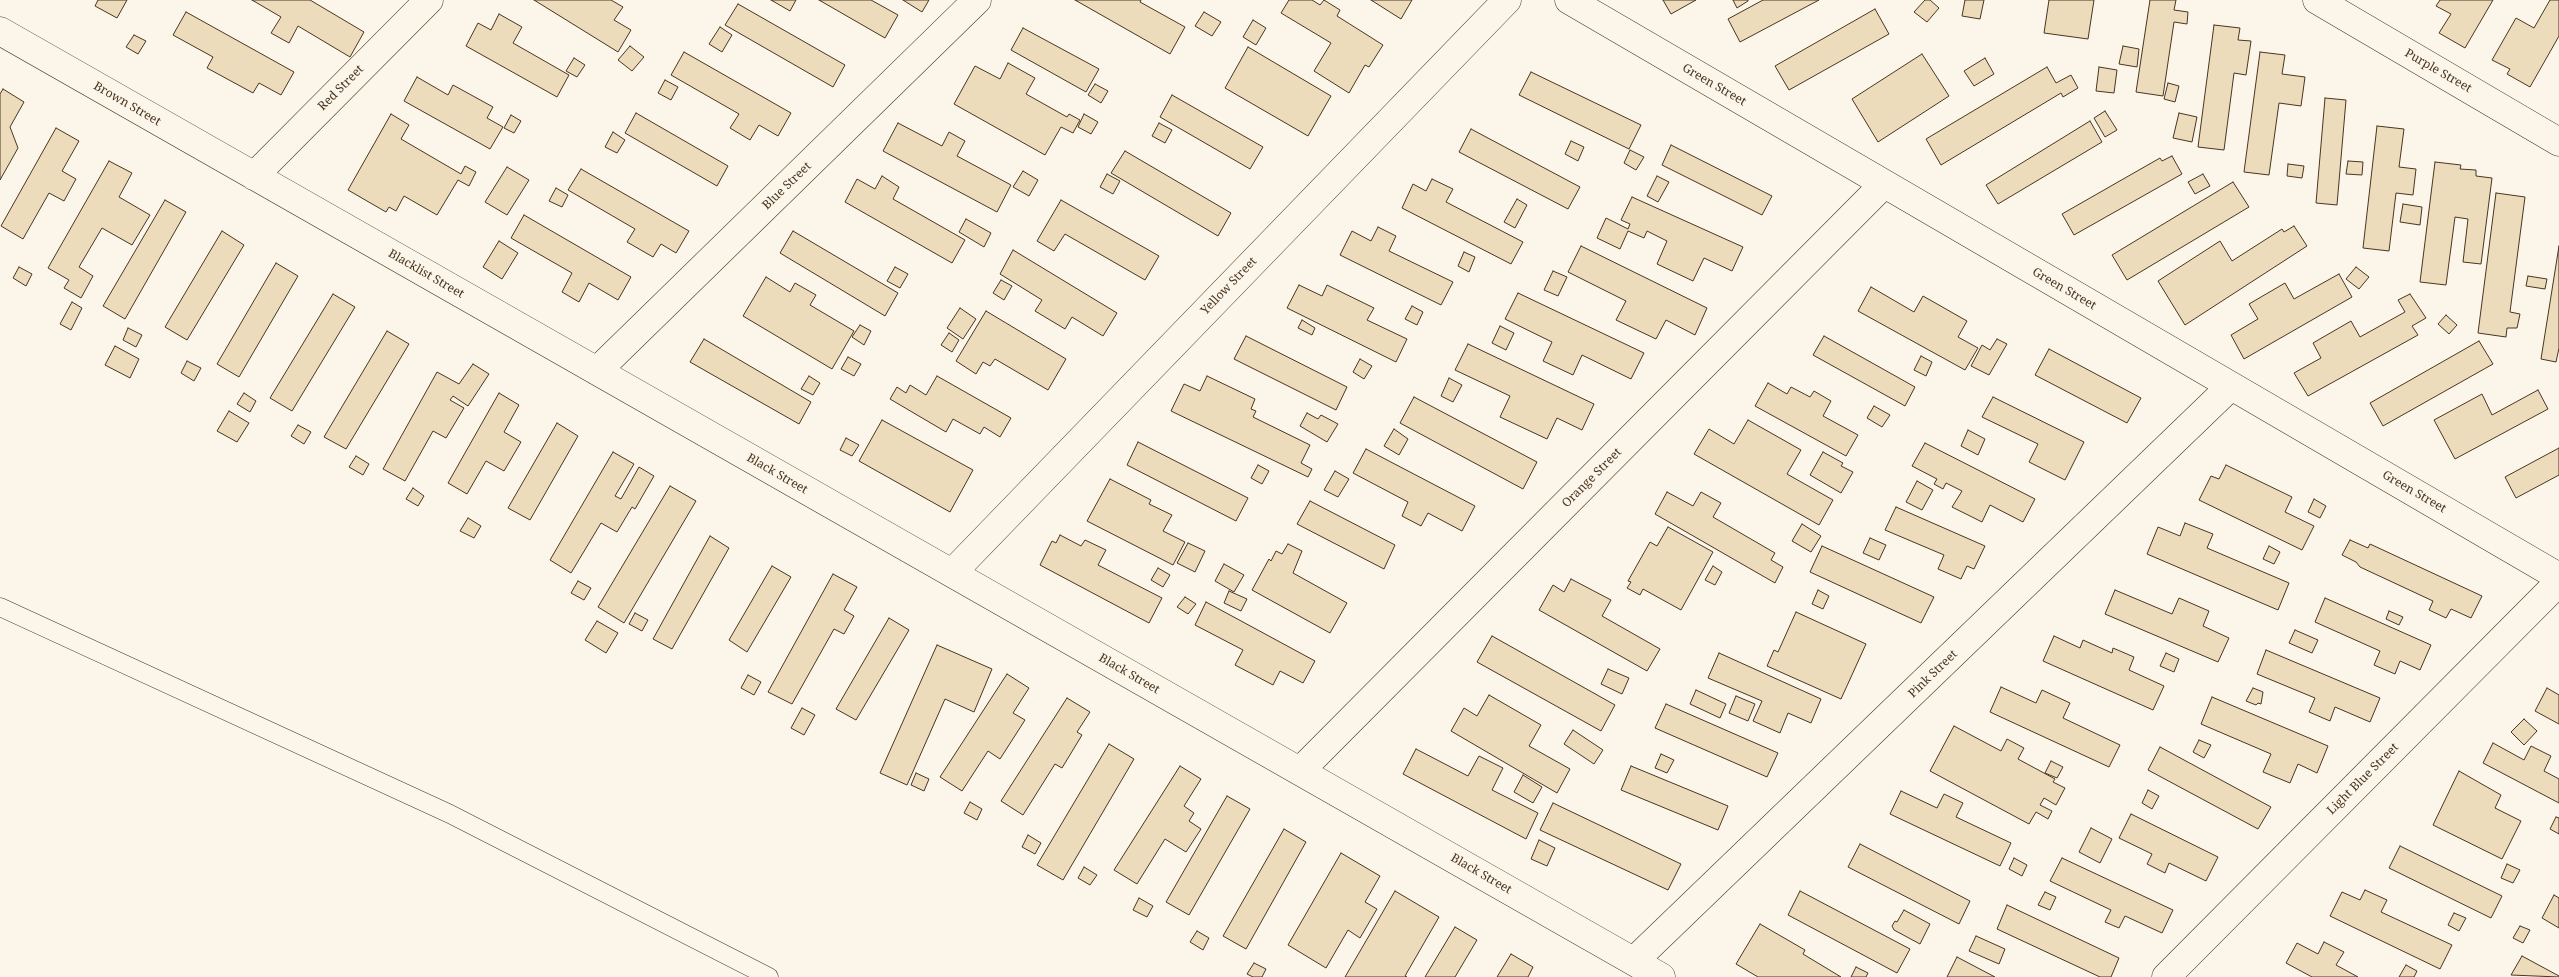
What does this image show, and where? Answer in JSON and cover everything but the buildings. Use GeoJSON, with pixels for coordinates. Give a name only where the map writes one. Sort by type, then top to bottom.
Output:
{"type":"FeatureCollection","features":[{"type":"Feature","properties":{"kind":"street","name":"Red Street"},"geometry":{"type":"LineString","coordinates":[[254,176],[429,0]]}},
{"type":"Feature","properties":{"kind":"street","name":"Blue Street"},"geometry":{"type":"LineString","coordinates":[[597,371],[977,0]]}},
{"type":"Feature","properties":{"kind":"street","name":"Yellow Street"},"geometry":{"type":"LineString","coordinates":[[952,573],[1507,0]]}},
{"type":"Feature","properties":{"kind":"street","name":"Green Street"},"geometry":{"type":"LineString","coordinates":[[1569,0],[2559,577]]}},
{"type":"Feature","properties":{"kind":"street","name":"Purple Street"},"geometry":{"type":"LineString","coordinates":[[2316,0],[2559,142]]}},
{"type":"Feature","properties":{"kind":"street","name":"Brown Street"},"geometry":{"type":"LineString","coordinates":[[0,31],[254,176]]}},
{"type":"Feature","properties":{"kind":"street","name":"Blacklist Street"},"geometry":{"type":"LineString","coordinates":[[254,176],[597,371]]}},
{"type":"Feature","properties":{"kind":"street","name":"Orange Street"},"geometry":{"type":"LineString","coordinates":[[1300,771],[1884,184]]}},
{"type":"Feature","properties":{"kind":"street","name":"Black Street"},"geometry":{"type":"LineString","coordinates":[[597,371],[1661,977]]}},
{"type":"Feature","properties":{"kind":"street","name":"Pink Street"},"geometry":{"type":"LineString","coordinates":[[1634,962],[2231,386]]}},
{"type":"Feature","properties":{"kind":"street","name":"Light Blue Street"},"geometry":{"type":"LineString","coordinates":[[2166,977],[2559,582]]}},
{"type":"Feature","properties":{"kind":"lane"},"geometry":{"type":"LineString","coordinates":[[0,607],[450,814],[769,977]]}}]}
